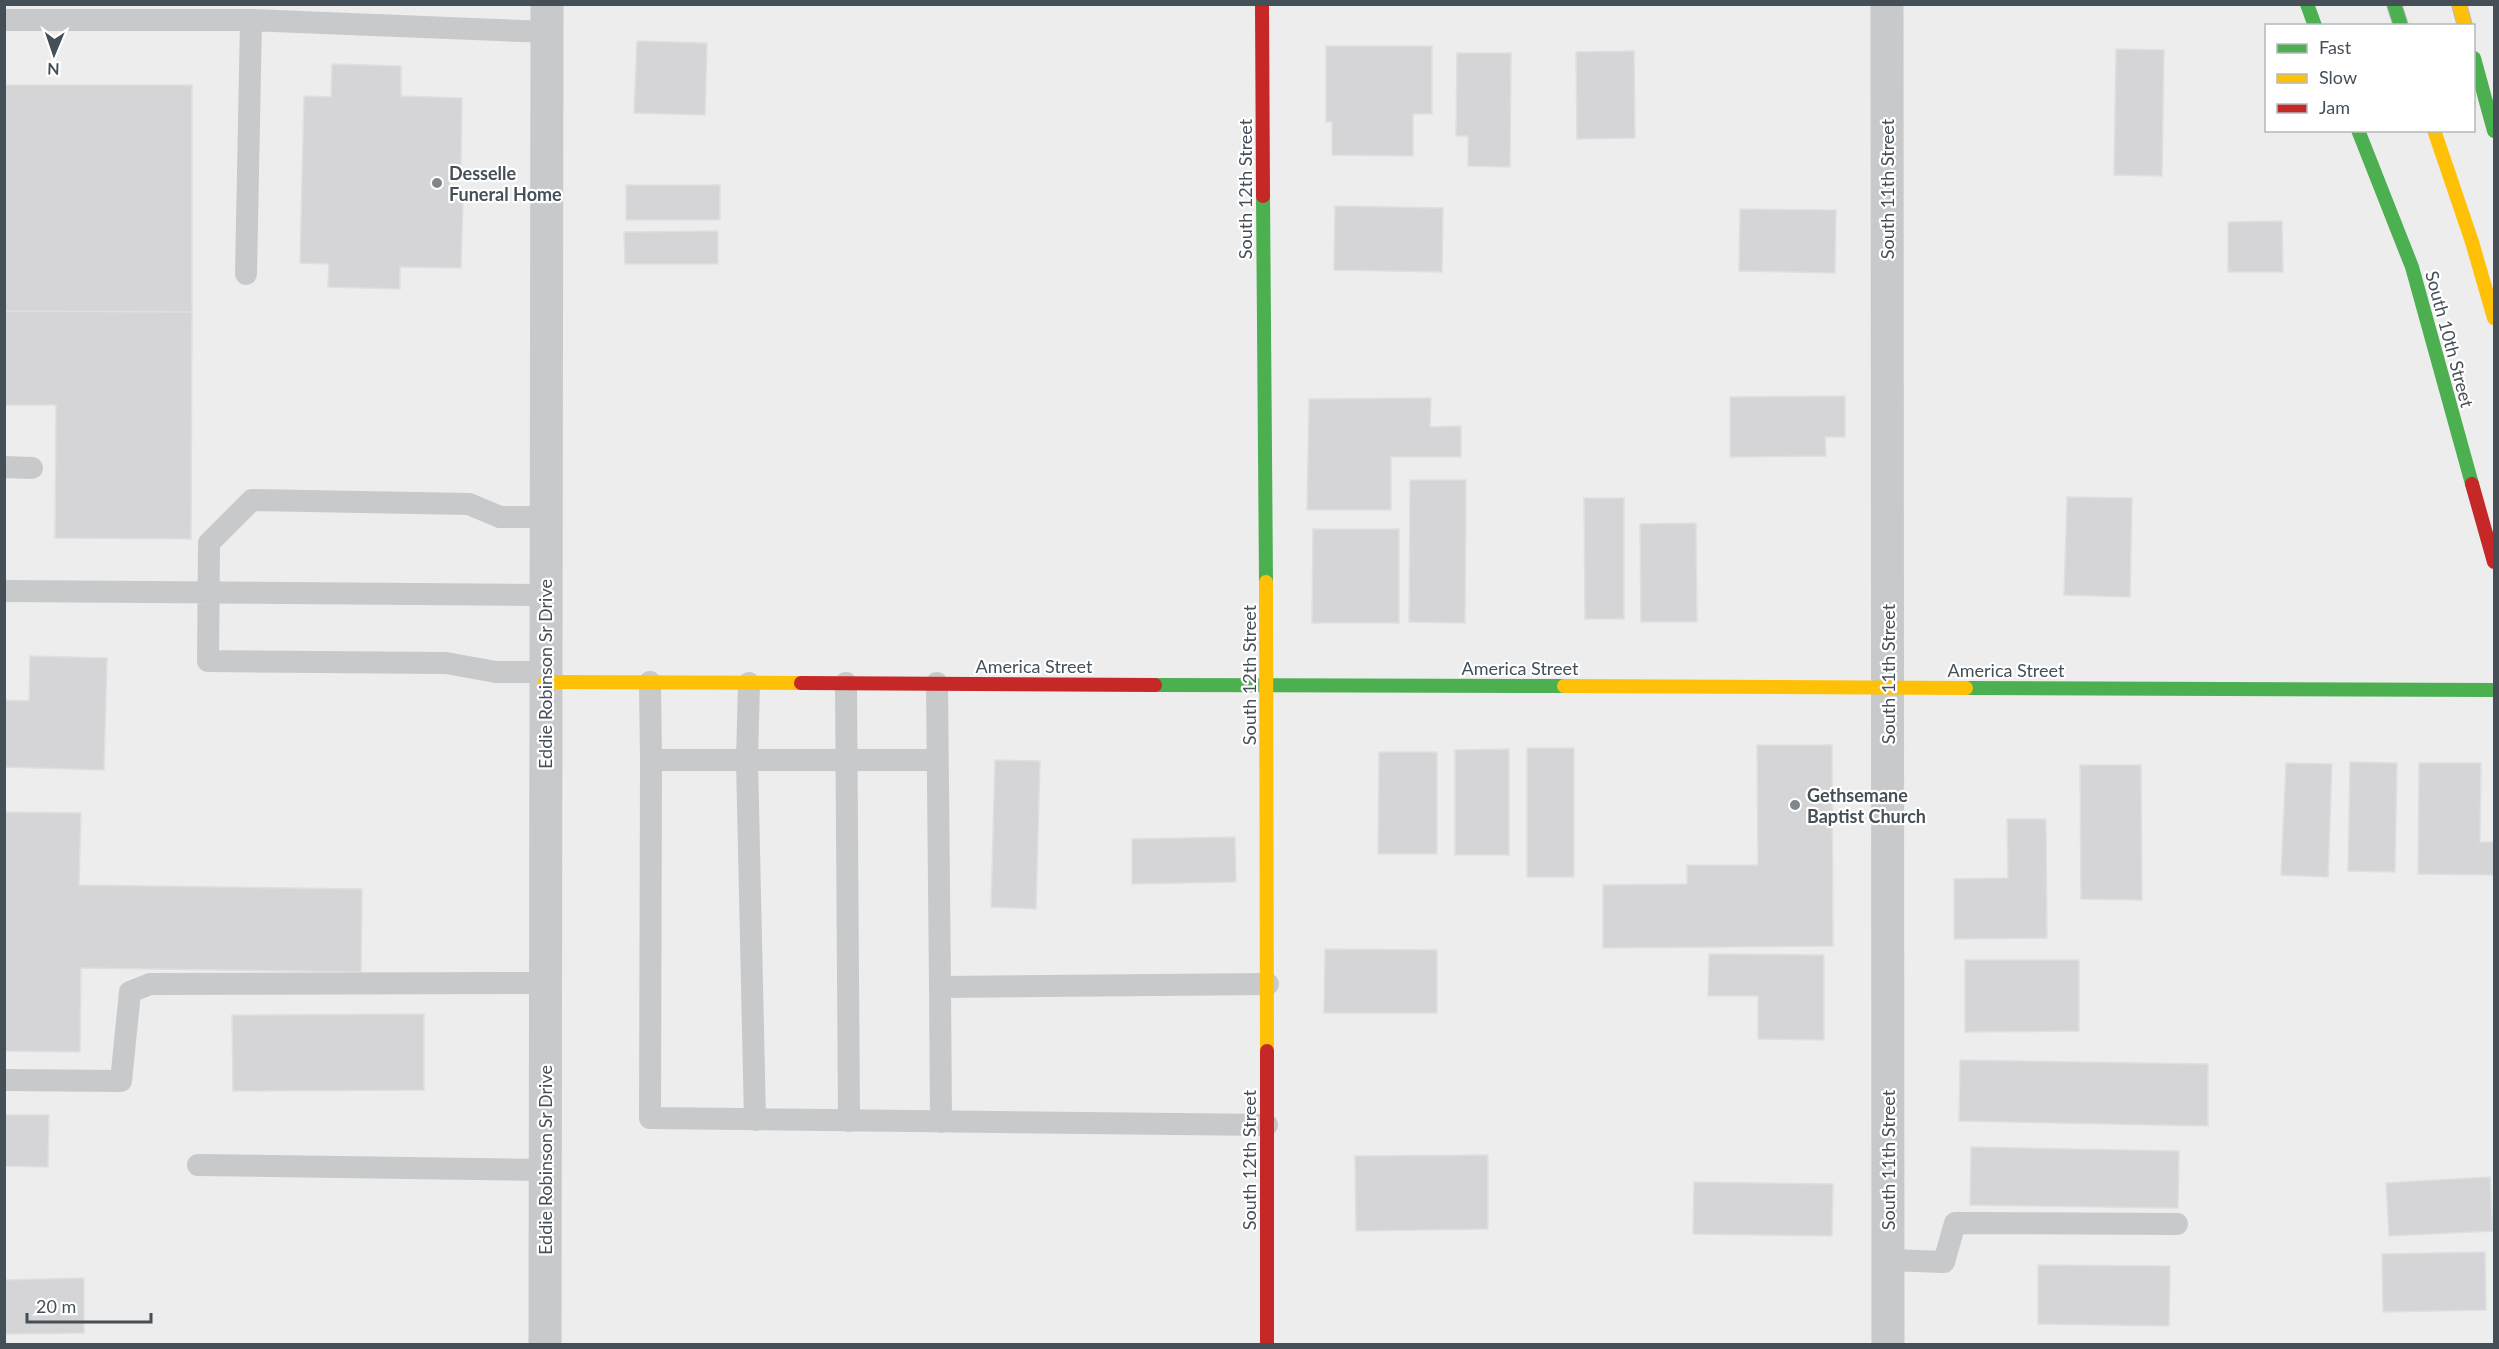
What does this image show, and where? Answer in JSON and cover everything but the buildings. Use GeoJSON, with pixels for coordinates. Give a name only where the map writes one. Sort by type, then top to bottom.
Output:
{"type":"FeatureCollection","features":[{"type":"Feature","properties":{"kind":"main road","name":"South 12th Street"},"geometry":{"type":"LineString","coordinates":[[1262,4],[1267,684],[1267,1344]]}},
{"type":"Feature","properties":{"kind":"main road"},"geometry":{"type":"LineString","coordinates":[[2307,4],[2314,24]]}},
{"type":"Feature","properties":{"kind":"main road"},"geometry":{"type":"LineString","coordinates":[[2394,4],[2400,24]]}},
{"type":"Feature","properties":{"kind":"main road"},"geometry":{"type":"LineString","coordinates":[[2459,4],[2464,24]]}},
{"type":"Feature","properties":{"kind":"main road"},"geometry":{"type":"LineString","coordinates":[[2475,62],[2494,131]]}},
{"type":"Feature","properties":{"kind":"main road"},"geometry":{"type":"LineString","coordinates":[[2482,91],[2494,117]]}},
{"type":"Feature","properties":{"kind":"main road","name":"South 10th Street"},"geometry":{"type":"LineString","coordinates":[[2359,132],[2412,267],[2494,562]]}},
{"type":"Feature","properties":{"kind":"main road"},"geometry":{"type":"LineString","coordinates":[[2435,132],[2472,242],[2494,318]]}},
{"type":"Feature","properties":{"kind":"main road","name":"America Street"},"geometry":{"type":"LineString","coordinates":[[545,677],[650,682],[749,683],[2494,690]]}},
{"type":"Feature","properties":{"kind":"street","name":"South 11th Street"},"geometry":{"type":"LineString","coordinates":[[1887,4],[1888,1344]]}},
{"type":"Feature","properties":{"kind":"street","name":"Eddie Robinson Sr Drive"},"geometry":{"type":"LineString","coordinates":[[545,1344],[547,18]]}},
{"type":"Feature","properties":{"kind":"lane"},"geometry":{"type":"LineString","coordinates":[[4,20],[547,18]]}},
{"type":"Feature","properties":{"kind":"lane"},"geometry":{"type":"LineString","coordinates":[[246,274],[251,20]]}},
{"type":"Feature","properties":{"kind":"lane"},"geometry":{"type":"LineString","coordinates":[[4,467],[32,468]]}},
{"type":"Feature","properties":{"kind":"lane"},"geometry":{"type":"LineString","coordinates":[[545,677],[496,672],[447,663],[208,660],[207,591],[209,543],[252,500],[469,504],[500,517],[546,518]]}},
{"type":"Feature","properties":{"kind":"lane"},"geometry":{"type":"LineString","coordinates":[[4,591],[545,595]]}},
{"type":"Feature","properties":{"kind":"lane"},"geometry":{"type":"LineString","coordinates":[[650,682],[650,1118],[1267,1125]]}},
{"type":"Feature","properties":{"kind":"lane"},"geometry":{"type":"LineString","coordinates":[[749,683],[747,760],[755,1120]]}},
{"type":"Feature","properties":{"kind":"lane"},"geometry":{"type":"LineString","coordinates":[[846,683],[849,1120]]}},
{"type":"Feature","properties":{"kind":"lane"},"geometry":{"type":"LineString","coordinates":[[937,683],[941,1122]]}},
{"type":"Feature","properties":{"kind":"lane"},"geometry":{"type":"LineString","coordinates":[[651,760],[937,760]]}},
{"type":"Feature","properties":{"kind":"lane"},"geometry":{"type":"LineString","coordinates":[[4,1080],[121,1081],[130,992],[150,984],[545,983]]}},
{"type":"Feature","properties":{"kind":"lane"},"geometry":{"type":"LineString","coordinates":[[939,987],[1268,984]]}},
{"type":"Feature","properties":{"kind":"lane"},"geometry":{"type":"LineString","coordinates":[[198,1165],[545,1170]]}},
{"type":"Feature","properties":{"kind":"lane"},"geometry":{"type":"LineString","coordinates":[[1888,1260],[1944,1262],[1955,1223],[2176,1224]]}},
{"type":"Feature","properties":{"kind":"traffic: fast"},"geometry":{"type":"LineString","coordinates":[[2307,4],[2314,24]]}},
{"type":"Feature","properties":{"kind":"traffic: fast"},"geometry":{"type":"LineString","coordinates":[[2394,4],[2400,24]]}},
{"type":"Feature","properties":{"kind":"traffic: fast"},"geometry":{"type":"LineString","coordinates":[[2475,62],[2494,131]]}},
{"type":"Feature","properties":{"kind":"traffic: fast"},"geometry":{"type":"LineString","coordinates":[[2359,132],[2412,267],[2472,484]]}},
{"type":"Feature","properties":{"kind":"traffic: fast"},"geometry":{"type":"LineString","coordinates":[[1263,196],[1266,582]]}},
{"type":"Feature","properties":{"kind":"traffic: fast"},"geometry":{"type":"LineString","coordinates":[[1155,685],[1564,686]]}},
{"type":"Feature","properties":{"kind":"traffic: fast"},"geometry":{"type":"LineString","coordinates":[[1966,688],[2494,690]]}},
{"type":"Feature","properties":{"kind":"traffic: slow"},"geometry":{"type":"LineString","coordinates":[[2459,4],[2464,24]]}},
{"type":"Feature","properties":{"kind":"traffic: slow"},"geometry":{"type":"LineString","coordinates":[[2435,132],[2472,242],[2494,318]]}},
{"type":"Feature","properties":{"kind":"traffic: slow"},"geometry":{"type":"LineString","coordinates":[[1266,582],[1267,1051]]}},
{"type":"Feature","properties":{"kind":"traffic: slow"},"geometry":{"type":"LineString","coordinates":[[545,682],[801,683]]}},
{"type":"Feature","properties":{"kind":"traffic: slow"},"geometry":{"type":"LineString","coordinates":[[1564,686],[1966,688]]}},
{"type":"Feature","properties":{"kind":"traffic: jam"},"geometry":{"type":"LineString","coordinates":[[1262,4],[1263,196]]}},
{"type":"Feature","properties":{"kind":"traffic: jam"},"geometry":{"type":"LineString","coordinates":[[2472,484],[2494,562]]}},
{"type":"Feature","properties":{"kind":"traffic: jam"},"geometry":{"type":"LineString","coordinates":[[801,683],[1155,685]]}},
{"type":"Feature","properties":{"kind":"traffic: jam"},"geometry":{"type":"LineString","coordinates":[[1267,1051],[1267,1344]]}},
{"type":"Feature","properties":{"kind":"place","name":"Desselle Funeral Home"},"geometry":{"type":"Point","coordinates":[437,183]}},
{"type":"Feature","properties":{"kind":"place","name":"Gethsemane Baptist Church"},"geometry":{"type":"Point","coordinates":[1795,805]}}]}
